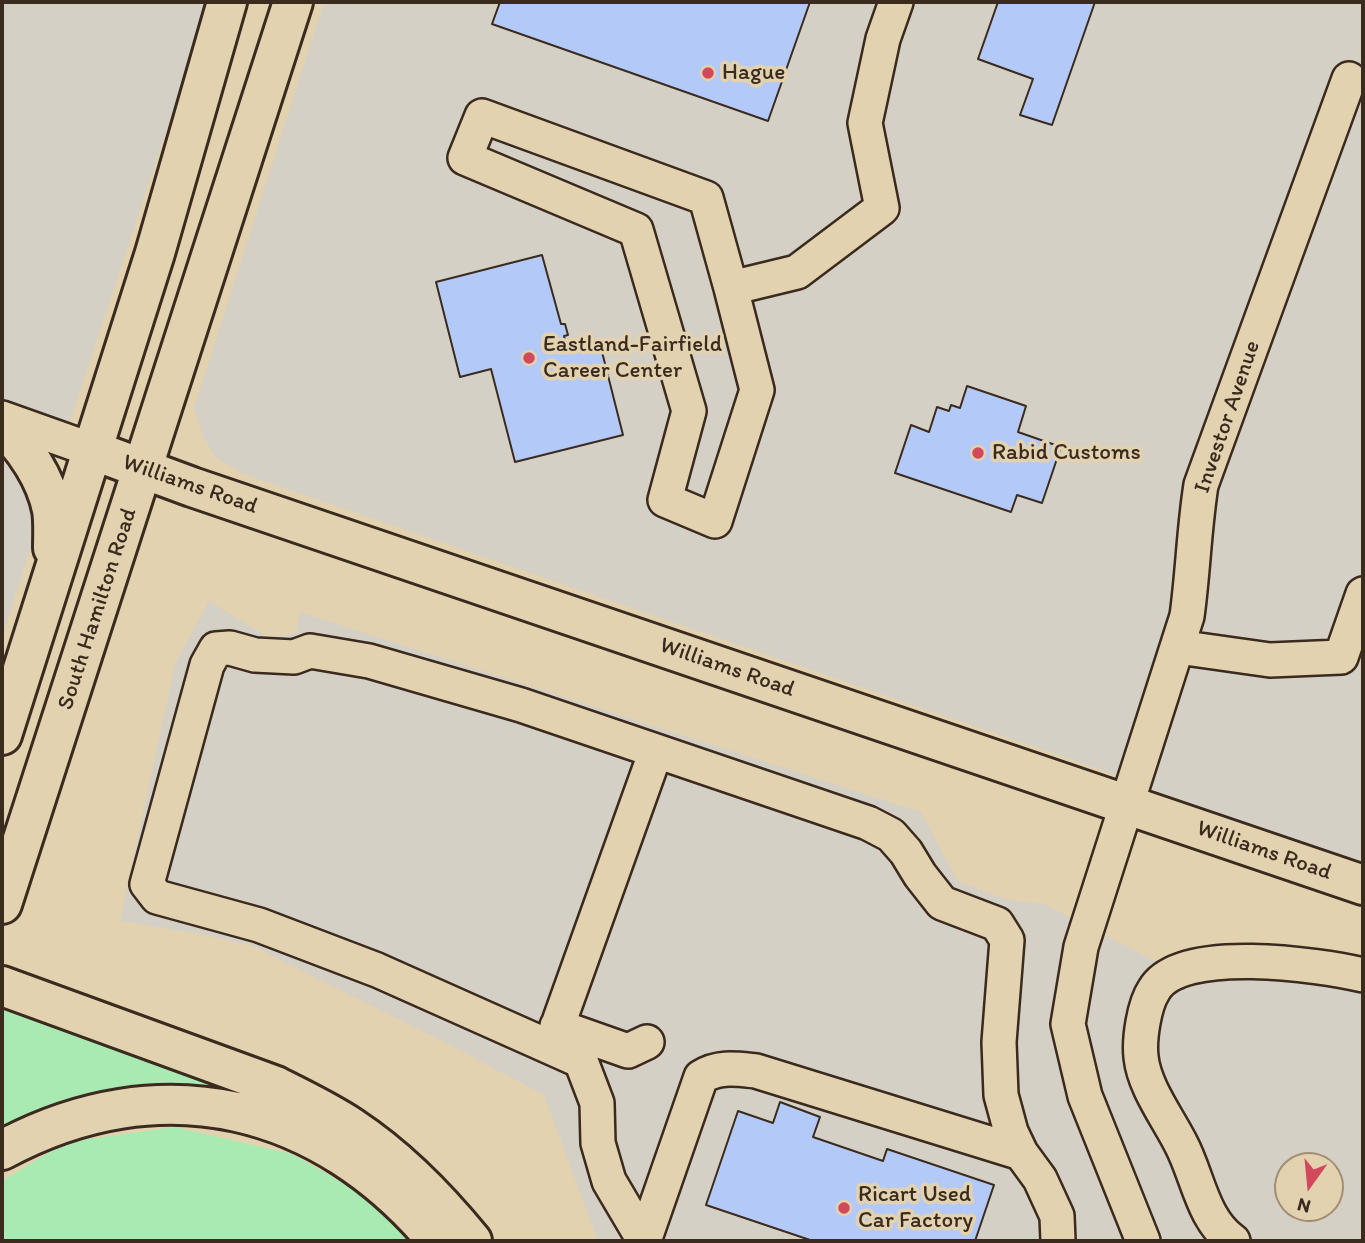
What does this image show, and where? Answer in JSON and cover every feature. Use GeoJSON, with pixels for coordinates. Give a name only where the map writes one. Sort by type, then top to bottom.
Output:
{"type":"FeatureCollection","features":[{"type":"Feature","properties":{"kind":"main road"},"geometry":{"type":"LineString","coordinates":[[2,735],[155,253],[227,2]]}},
{"type":"Feature","properties":{"kind":"main road","name":"South Hamilton Road"},"geometry":{"type":"LineString","coordinates":[[2,904],[293,2]]}},
{"type":"Feature","properties":{"kind":"main road"},"geometry":{"type":"LineString","coordinates":[[2,426],[29,457],[48,496],[52,512],[53,549],[49,588]]}},
{"type":"Feature","properties":{"kind":"main road","name":"Williams Road"},"geometry":{"type":"LineString","coordinates":[[92,450],[1363,884]]}},
{"type":"Feature","properties":{"kind":"main road"},"geometry":{"type":"LineString","coordinates":[[2,986],[276,1086],[314,1105],[351,1127],[391,1157],[426,1189],[472,1241]]}},
{"type":"Feature","properties":{"kind":"main road"},"geometry":{"type":"LineString","coordinates":[[2,1150],[35,1132],[122,1107],[170,1103],[204,1105],[240,1112],[284,1126],[332,1150],[379,1184],[420,1221],[437,1241]]}},
{"type":"Feature","properties":{"kind":"street"},"geometry":{"type":"LineString","coordinates":[[730,288],[797,272],[882,208],[865,123],[883,39],[896,2]]}},
{"type":"Feature","properties":{"kind":"street","name":"Investor Avenue"},"geometry":{"type":"LineString","coordinates":[[1143,1241],[1085,1096],[1068,1024],[1081,947],[1187,617],[1193,572],[1194,526],[1201,485],[1349,79]]}},
{"type":"Feature","properties":{"kind":"street"},"geometry":{"type":"LineString","coordinates":[[482,116],[706,198],[730,288],[757,390],[715,521],[665,500],[689,411],[636,230],[465,158],[482,116]]}},
{"type":"Feature","properties":{"kind":"street"},"geometry":{"type":"LineString","coordinates":[[2,418],[92,450]]}},
{"type":"Feature","properties":{"kind":"street"},"geometry":{"type":"LineString","coordinates":[[1178,648],[1269,660],[1341,657],[1363,594]]}},
{"type":"Feature","properties":{"kind":"street"},"geometry":{"type":"LineString","coordinates":[[647,1042],[628,1051],[553,1037],[259,925],[157,897],[146,884],[207,664],[216,649],[294,657],[310,651],[369,661],[521,705],[868,823],[891,835],[942,903],[997,924],[1007,940],[999,1042],[1001,1095],[1011,1132],[1021,1153],[1040,1179],[1057,1216],[1058,1241]]}},
{"type":"Feature","properties":{"kind":"street"},"geometry":{"type":"LineString","coordinates":[[553,1037],[656,751]]}},
{"type":"Feature","properties":{"kind":"street"},"geometry":{"type":"LineString","coordinates":[[1233,1241],[1220,1232],[1201,1194],[1183,1147],[1153,1094],[1141,1058],[1144,1016],[1154,988],[1175,971],[1211,963],[1261,961],[1330,968],[1363,975]]}},
{"type":"Feature","properties":{"kind":"street"},"geometry":{"type":"LineString","coordinates":[[553,1037],[581,1060],[597,1103],[598,1143],[608,1181],[643,1241]]}},
{"type":"Feature","properties":{"kind":"street"},"geometry":{"type":"LineString","coordinates":[[643,1241],[701,1077],[725,1068],[756,1071],[1021,1153]]}},
{"type":"Feature","properties":{"kind":"shaded area"},"geometry":{"type":"Polygon","coordinates":[[[2,2],[209,2],[75,406],[2,638],[2,2]]]}},
{"type":"Feature","properties":{"kind":"shaded area"},"geometry":{"type":"Polygon","coordinates":[[[324,2],[1363,2],[1363,885],[1128,804],[1130,780],[241,473],[215,457],[203,436],[194,408],[324,2]]]}},
{"type":"Feature","properties":{"kind":"shaded area"},"geometry":{"type":"Polygon","coordinates":[[[209,601],[268,637],[296,633],[300,612],[921,812],[958,881],[1005,899],[1044,904],[1175,971],[1363,975],[1363,1241],[598,1241],[544,1095],[253,946],[120,921],[175,664],[209,601]]]}},
{"type":"Feature","properties":{"kind":"green space"},"geometry":{"type":"Polygon","coordinates":[[[14,1008],[215,1075],[209,1094],[2,1133],[2,1009],[14,1008]]]}},
{"type":"Feature","properties":{"kind":"green space"},"geometry":{"type":"Polygon","coordinates":[[[175,1127],[292,1154],[374,1200],[417,1241],[2,1241],[2,1181],[66,1142],[175,1127]]]}},
{"type":"Feature","properties":{"kind":"building","name":"Hague"},"geometry":{"type":"Polygon","coordinates":[[[500,2],[810,2],[768,121],[492,24],[500,2]]]}},
{"type":"Feature","properties":{"kind":"building"},"geometry":{"type":"Polygon","coordinates":[[[998,2],[1095,2],[1052,125],[1020,115],[1033,79],[978,59],[998,2]]]}},
{"type":"Feature","properties":{"kind":"building","name":"Eastland-Fairfield Career Center"},"geometry":{"type":"Polygon","coordinates":[[[542,255],[561,324],[565,324],[568,335],[564,336],[567,348],[599,340],[623,435],[515,462],[491,369],[460,377],[436,282],[542,255]]]}},
{"type":"Feature","properties":{"kind":"building"},"geometry":{"type":"Polygon","coordinates":[[[967,386],[1026,406],[1018,432],[1061,447],[1042,503],[1017,495],[1011,512],[895,473],[911,425],[929,432],[937,407],[949,411],[951,405],[960,408],[967,386]]]}},
{"type":"Feature","properties":{"kind":"building"},"geometry":{"type":"Polygon","coordinates":[[[780,1102],[820,1117],[813,1137],[883,1161],[887,1149],[994,1185],[975,1241],[813,1241],[706,1205],[738,1111],[773,1123],[780,1102]]]}},
{"type":"Feature","properties":{"kind":"place","name":"Hague"},"geometry":{"type":"Point","coordinates":[708,73]}},
{"type":"Feature","properties":{"kind":"place","name":"Eastland-Fairfield Career Center"},"geometry":{"type":"Point","coordinates":[529,358]}},
{"type":"Feature","properties":{"kind":"place","name":"Rabid Customs"},"geometry":{"type":"Point","coordinates":[978,453]}},
{"type":"Feature","properties":{"kind":"place","name":"Ricart Used Car Factory"},"geometry":{"type":"Point","coordinates":[844,1208]}}]}
